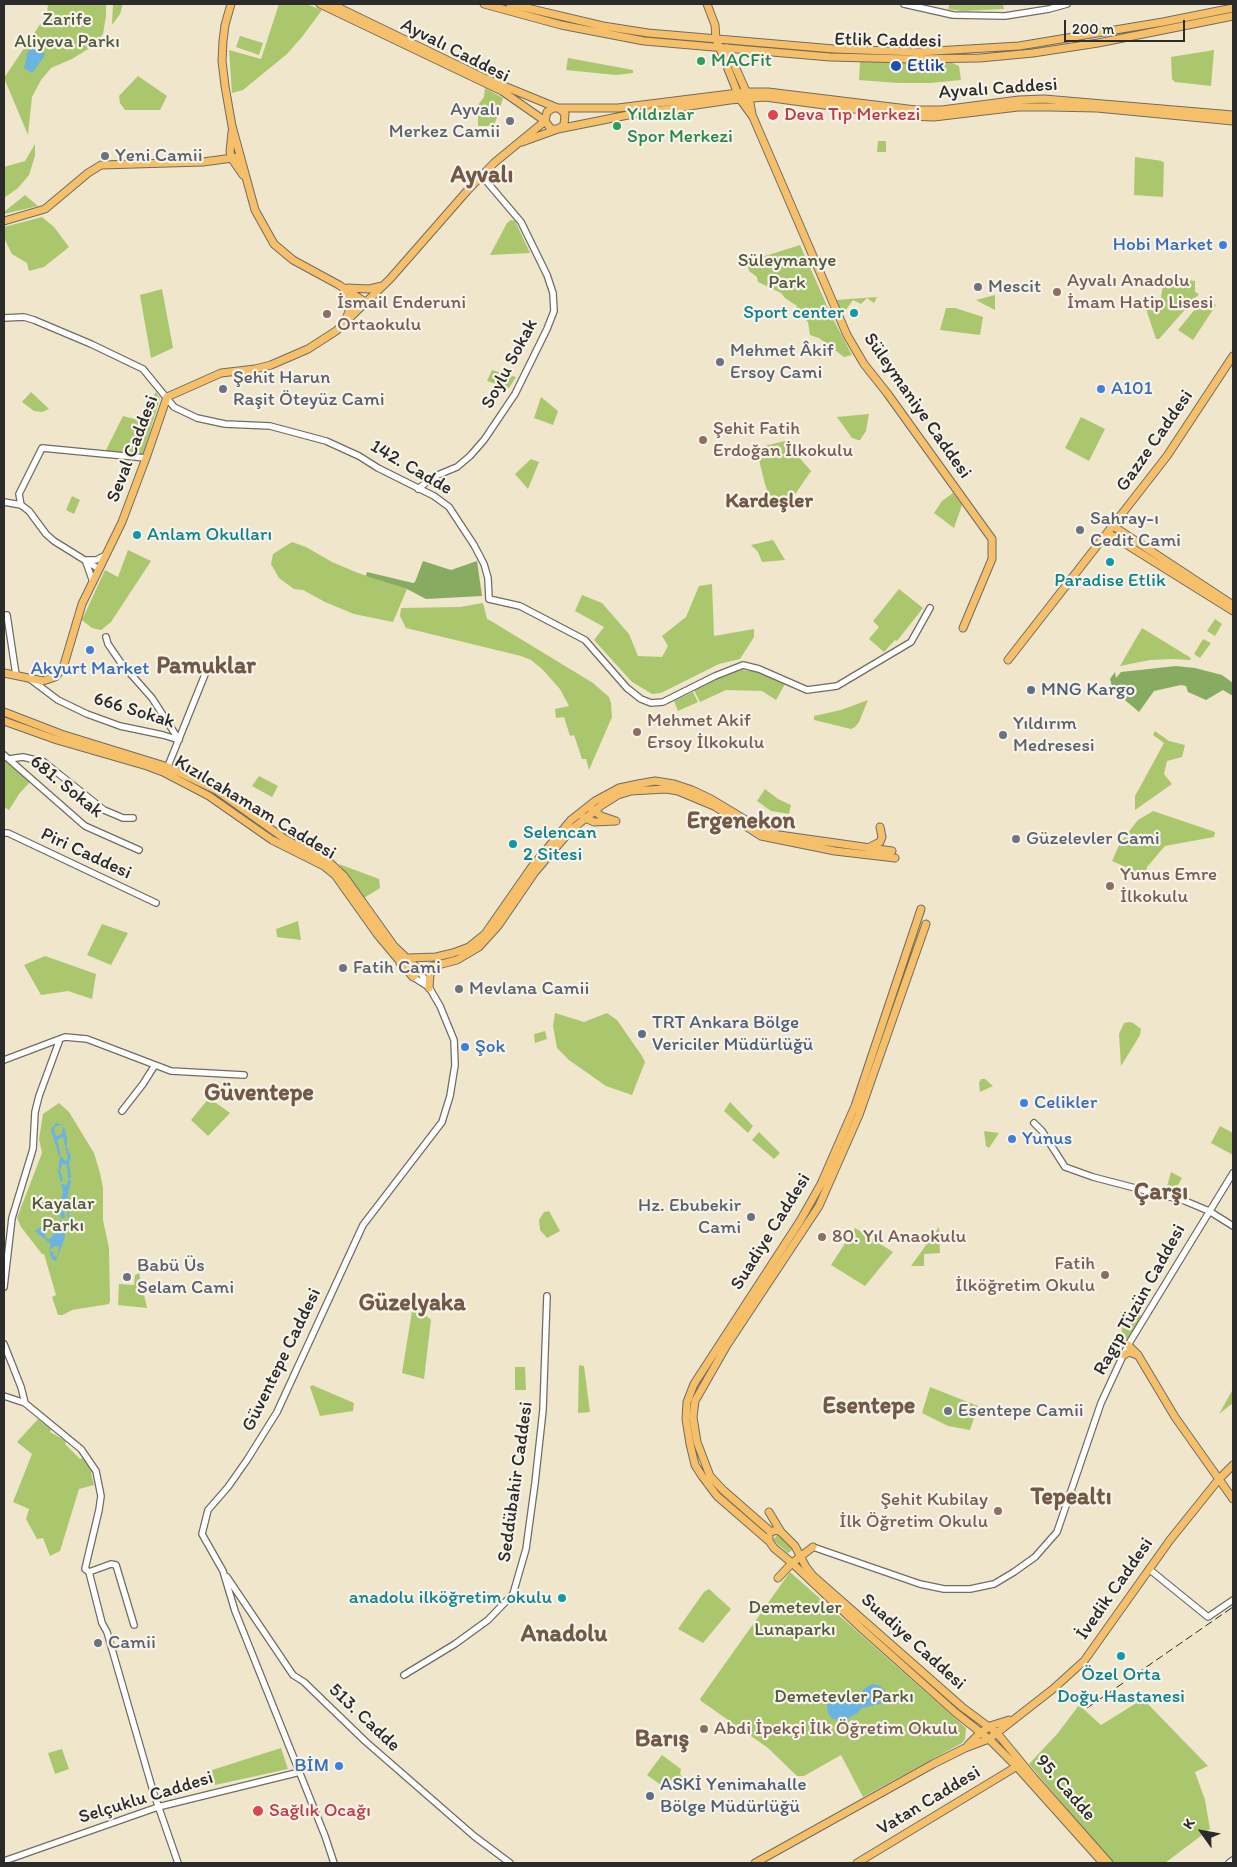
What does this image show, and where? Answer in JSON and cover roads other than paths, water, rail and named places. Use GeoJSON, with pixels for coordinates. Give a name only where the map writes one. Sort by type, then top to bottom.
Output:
{"type":"FeatureCollection","features":[{"type":"Feature","properties":{"kind":"main road"},"geometry":{"type":"LineString","coordinates":[[232,4],[225,25],[222,60],[232,126],[255,210],[274,244],[293,260],[366,301]]}},
{"type":"Feature","properties":{"kind":"main road","name":"Ayvalı Caddesi"},"geometry":{"type":"LineString","coordinates":[[320,4],[355,19],[502,91],[545,121],[551,129],[743,96],[906,116],[934,117],[1018,107],[1049,106],[1097,108],[1233,121]]}},
{"type":"Feature","properties":{"kind":"main road","name":"Ayvalı Caddesi"},"geometry":{"type":"LineString","coordinates":[[331,4],[482,77],[556,108],[618,108],[774,92],[916,110],[942,110],[1019,100],[1044,99],[1233,115]]}},
{"type":"Feature","properties":{"kind":"main road","name":"Etlik Caddesi"},"geometry":{"type":"LineString","coordinates":[[484,4],[570,27],[644,41],[745,51],[909,60],[980,58],[1033,53],[1098,43],[1233,16]]}},
{"type":"Feature","properties":{"kind":"main road","name":"Etlik Caddesi"},"geometry":{"type":"LineString","coordinates":[[510,4],[603,26],[648,33],[834,49],[918,52],[1019,46],[1233,8]]}},
{"type":"Feature","properties":{"kind":"main road"},"geometry":{"type":"LineString","coordinates":[[708,4],[724,49]]}},
{"type":"Feature","properties":{"kind":"main road","name":"Süleymaniye Caddesi"},"geometry":{"type":"LineString","coordinates":[[724,49],[738,70],[743,96]]}},
{"type":"Feature","properties":{"kind":"main road","name":"Süleymaniye Caddesi"},"geometry":{"type":"LineString","coordinates":[[724,49],[837,312],[858,355],[992,540],[992,559],[963,628]]}},
{"type":"Feature","properties":{"kind":"main road"},"geometry":{"type":"LineString","coordinates":[[738,70],[737,58],[745,51]]}},
{"type":"Feature","properties":{"kind":"main road"},"geometry":{"type":"LineString","coordinates":[[545,121],[547,112],[556,108],[563,111],[566,118],[564,125],[558,129]]}},
{"type":"Feature","properties":{"kind":"main road","name":"Seval Caddesi"},"geometry":{"type":"LineString","coordinates":[[4,674],[42,681],[54,677],[63,668],[79,611],[122,522],[166,397],[220,373],[272,365],[325,339],[382,286],[482,176],[545,121]]}},
{"type":"Feature","properties":{"kind":"main road"},"geometry":{"type":"LineString","coordinates":[[232,126],[231,155],[246,180]]}},
{"type":"Feature","properties":{"kind":"main road","name":"Seval Caddesi"},"geometry":{"type":"LineString","coordinates":[[517,144],[558,129]]}},
{"type":"Feature","properties":{"kind":"main road"},"geometry":{"type":"LineString","coordinates":[[4,221],[45,209],[88,173],[101,165],[218,160],[240,153]]}},
{"type":"Feature","properties":{"kind":"main road"},"geometry":{"type":"LineString","coordinates":[[348,290],[370,289],[382,286]]}},
{"type":"Feature","properties":{"kind":"main road"},"geometry":{"type":"LineString","coordinates":[[342,325],[351,306],[348,290]]}},
{"type":"Feature","properties":{"kind":"main road","name":"Gazze Caddesi"},"geometry":{"type":"LineString","coordinates":[[1008,660],[1167,456],[1233,356]]}},
{"type":"Feature","properties":{"kind":"main road"},"geometry":{"type":"LineString","coordinates":[[1112,526],[1233,605]]}},
{"type":"Feature","properties":{"kind":"main road"},"geometry":{"type":"LineString","coordinates":[[1108,533],[1233,611]]}},
{"type":"Feature","properties":{"kind":"main road","name":"Kızılcahamam Caddesi"},"geometry":{"type":"LineString","coordinates":[[4,712],[61,734],[167,770],[216,790],[285,839],[328,861],[344,876],[394,946],[419,970]]}},
{"type":"Feature","properties":{"kind":"main road","name":"Kızılcahamam Caddesi"},"geometry":{"type":"LineString","coordinates":[[4,721],[50,738],[167,770],[209,796],[272,840],[306,856],[335,874],[400,963],[413,976]]}},
{"type":"Feature","properties":{"kind":"main road"},"geometry":{"type":"LineString","coordinates":[[413,976],[419,970],[457,960],[479,947],[494,933],[522,880],[553,840],[582,816],[619,788],[652,785],[674,784],[711,798],[753,824],[779,835],[867,848],[894,854],[835,851],[773,839],[755,833],[714,806],[692,796],[652,785],[618,796],[592,809]]}},
{"type":"Feature","properties":{"kind":"main road"},"geometry":{"type":"LineString","coordinates":[[607,819],[604,812],[609,801]]}},
{"type":"Feature","properties":{"kind":"main road"},"geometry":{"type":"LineString","coordinates":[[571,830],[594,822],[616,821],[607,819],[592,809]]}},
{"type":"Feature","properties":{"kind":"main road"},"geometry":{"type":"LineString","coordinates":[[400,963],[408,958],[436,957],[469,947],[485,934],[534,872],[582,816]]}},
{"type":"Feature","properties":{"kind":"main road"},"geometry":{"type":"LineString","coordinates":[[582,816],[594,822]]}},
{"type":"Feature","properties":{"kind":"main road"},"geometry":{"type":"LineString","coordinates":[[753,824],[755,833]]}},
{"type":"Feature","properties":{"kind":"main road"},"geometry":{"type":"LineString","coordinates":[[867,848],[880,842],[882,837],[880,827]]}},
{"type":"Feature","properties":{"kind":"main road","name":"Suadiye Caddesi"},"geometry":{"type":"LineString","coordinates":[[921,909],[855,1106],[821,1184],[800,1221],[694,1384],[687,1402],[686,1419],[695,1465],[717,1496],[769,1541],[862,1629],[980,1733]]}},
{"type":"Feature","properties":{"kind":"main road","name":"Suadiye Caddesi"},"geometry":{"type":"LineString","coordinates":[[772,1531],[723,1490],[710,1476],[697,1442],[694,1417],[695,1401],[727,1345],[819,1206],[859,1115],[926,924]]}},
{"type":"Feature","properties":{"kind":"main road"},"geometry":{"type":"LineString","coordinates":[[429,988],[428,979],[430,974],[432,970],[440,965]]}},
{"type":"Feature","properties":{"kind":"main road"},"geometry":{"type":"LineString","coordinates":[[1128,1345],[1138,1355],[1175,1417],[1233,1499]]}},
{"type":"Feature","properties":{"kind":"main road"},"geometry":{"type":"LineString","coordinates":[[1124,1355],[1129,1352],[1138,1355]]}},
{"type":"Feature","properties":{"kind":"main road","name":"İvedik Caddesi"},"geometry":{"type":"LineString","coordinates":[[755,1863],[920,1770],[966,1747],[989,1739],[1076,1669],[1149,1569],[1219,1479],[1233,1465]]}},
{"type":"Feature","properties":{"kind":"main road"},"geometry":{"type":"LineString","coordinates":[[769,1541],[772,1531],[769,1512],[781,1532]]}},
{"type":"Feature","properties":{"kind":"main road"},"geometry":{"type":"LineString","coordinates":[[772,1531],[781,1532]]}},
{"type":"Feature","properties":{"kind":"main road","name":"Suadiye Caddesi"},"geometry":{"type":"LineString","coordinates":[[781,1532],[795,1546],[813,1576],[962,1707],[990,1726]]}},
{"type":"Feature","properties":{"kind":"main road","name":"Ragıp Tüzün Caddesi"},"geometry":{"type":"LineString","coordinates":[[795,1546],[806,1545],[813,1547]]}},
{"type":"Feature","properties":{"kind":"main road"},"geometry":{"type":"LineString","coordinates":[[789,1561],[801,1556],[813,1547]]}},
{"type":"Feature","properties":{"kind":"main road","name":"İvedik Caddesi"},"geometry":{"type":"LineString","coordinates":[[966,1747],[990,1726],[1012,1720]]}},
{"type":"Feature","properties":{"kind":"main road"},"geometry":{"type":"LineString","coordinates":[[990,1726],[997,1733]]}},
{"type":"Feature","properties":{"kind":"main road"},"geometry":{"type":"LineString","coordinates":[[980,1733],[989,1739]]}},
{"type":"Feature","properties":{"kind":"main road","name":"95. Cadde"},"geometry":{"type":"LineString","coordinates":[[997,1733],[1020,1765],[1103,1863]]}},
{"type":"Feature","properties":{"kind":"main road","name":"95. Cadde"},"geometry":{"type":"LineString","coordinates":[[989,1739],[1020,1765],[1109,1863]]}},
{"type":"Feature","properties":{"kind":"main road","name":"Vatan Caddesi"},"geometry":{"type":"LineString","coordinates":[[857,1863],[1020,1765]]}},
{"type":"Feature","properties":{"kind":"street"},"geometry":{"type":"LineString","coordinates":[[904,4],[953,15],[1006,16],[1067,4]]}},
{"type":"Feature","properties":{"kind":"street","name":"Soylu Sokak"},"geometry":{"type":"LineString","coordinates":[[418,489],[433,477],[457,467],[484,440],[515,394],[554,311],[553,292],[547,275],[521,222],[482,176]]}},
{"type":"Feature","properties":{"kind":"street","name":"142. Cadde"},"geometry":{"type":"LineString","coordinates":[[4,318],[24,317],[34,320],[143,369],[174,407],[197,418],[225,424],[270,426],[326,441],[360,456],[378,468],[434,496],[449,506],[474,544],[484,564],[488,578],[489,599],[520,606],[584,640],[627,688],[641,700],[651,703],[662,702],[715,676],[743,666],[759,668],[807,690],[837,686],[911,642],[930,608]]}},
{"type":"Feature","properties":{"kind":"street"},"geometry":{"type":"LineString","coordinates":[[21,505],[20,494],[42,448],[146,458]]}},
{"type":"Feature","properties":{"kind":"street"},"geometry":{"type":"LineString","coordinates":[[4,502],[21,505],[29,510],[46,534],[54,541],[100,568]]}},
{"type":"Feature","properties":{"kind":"street"},"geometry":{"type":"LineString","coordinates":[[85,560],[96,560],[106,555]]}},
{"type":"Feature","properties":{"kind":"street"},"geometry":{"type":"LineString","coordinates":[[85,560],[91,572],[93,582]]}},
{"type":"Feature","properties":{"kind":"street"},"geometry":{"type":"LineString","coordinates":[[4,615],[7,615],[16,675]]}},
{"type":"Feature","properties":{"kind":"street"},"geometry":{"type":"LineString","coordinates":[[106,637],[108,644],[121,663],[152,698],[179,740]]}},
{"type":"Feature","properties":{"kind":"street"},"geometry":{"type":"LineString","coordinates":[[167,770],[208,667]]}},
{"type":"Feature","properties":{"kind":"street","name":"666 Sokak"},"geometry":{"type":"LineString","coordinates":[[30,679],[58,700],[87,714],[120,726],[179,740]]}},
{"type":"Feature","properties":{"kind":"street"},"geometry":{"type":"LineString","coordinates":[[6,757],[44,762],[104,810],[123,818],[133,818]]}},
{"type":"Feature","properties":{"kind":"street","name":"681. Sokak"},"geometry":{"type":"LineString","coordinates":[[6,757],[85,826],[139,850]]}},
{"type":"Feature","properties":{"kind":"street","name":"Piri Caddesi"},"geometry":{"type":"LineString","coordinates":[[4,833],[8,833],[156,903]]}},
{"type":"Feature","properties":{"kind":"street","name":"Güventepe Caddesi"},"geometry":{"type":"LineString","coordinates":[[334,1863],[300,1772],[235,1611],[223,1571],[202,1534],[208,1510],[228,1487],[277,1412],[363,1225],[442,1122],[450,1096],[455,1065],[454,1040],[440,1006],[419,970]]}},
{"type":"Feature","properties":{"kind":"street"},"geometry":{"type":"LineString","coordinates":[[413,976],[429,988]]}},
{"type":"Feature","properties":{"kind":"street"},"geometry":{"type":"LineString","coordinates":[[4,1060],[65,1037],[87,1039],[172,1071],[244,1075]]}},
{"type":"Feature","properties":{"kind":"street"},"geometry":{"type":"LineString","coordinates":[[4,1288],[14,1210],[33,1149],[35,1112],[60,1039]]}},
{"type":"Feature","properties":{"kind":"street"},"geometry":{"type":"LineString","coordinates":[[122,1110],[143,1084],[155,1065]]}},
{"type":"Feature","properties":{"kind":"street"},"geometry":{"type":"LineString","coordinates":[[1034,1123],[1042,1131],[1065,1167],[1093,1177],[1173,1197],[1209,1211],[1233,1226]]}},
{"type":"Feature","properties":{"kind":"street","name":"Ragıp Tüzün Caddesi"},"geometry":{"type":"LineString","coordinates":[[813,1547],[903,1578],[944,1589],[970,1588],[994,1584],[1035,1557],[1058,1532],[1101,1403],[1128,1345],[1233,1173]]}},
{"type":"Feature","properties":{"kind":"street","name":"Seddübahir Caddesi"},"geometry":{"type":"LineString","coordinates":[[404,1675],[455,1644],[488,1620],[513,1594],[526,1548],[535,1483],[543,1410],[547,1296]]}},
{"type":"Feature","properties":{"kind":"street"},"geometry":{"type":"LineString","coordinates":[[4,1344],[21,1387],[25,1403]]}},
{"type":"Feature","properties":{"kind":"street"},"geometry":{"type":"LineString","coordinates":[[4,1396],[25,1403],[81,1450],[96,1471],[101,1496],[100,1510],[87,1570],[158,1806],[178,1863]]}},
{"type":"Feature","properties":{"kind":"street"},"geometry":{"type":"LineString","coordinates":[[87,1570],[111,1564],[116,1565],[134,1625]]}},
{"type":"Feature","properties":{"kind":"street"},"geometry":{"type":"LineString","coordinates":[[1149,1569],[1208,1617],[1233,1600]]}},
{"type":"Feature","properties":{"kind":"street","name":"513. Cadde"},"geometry":{"type":"LineString","coordinates":[[223,1571],[293,1675],[304,1682],[365,1741],[474,1836],[510,1863]]}},
{"type":"Feature","properties":{"kind":"street","name":"Selçuklu Caddesi"},"geometry":{"type":"LineString","coordinates":[[4,1861],[158,1806],[300,1772]]}},
{"type":"Feature","properties":{"kind":"street"},"geometry":{"type":"LineString","coordinates":[[1229,1863],[1233,1860]]}},
{"type":"Feature","properties":{"kind":"water"},"geometry":{"type":"Polygon","coordinates":[[[29,50],[42,50],[45,55],[32,73],[24,68],[27,56],[25,54],[29,50]]]}},
{"type":"Feature","properties":{"kind":"water"},"geometry":{"type":"Polygon","coordinates":[[[56,1123],[63,1125],[54,1128],[55,1134],[57,1136],[62,1134],[64,1126],[67,1139],[67,1146],[65,1146],[63,1137],[57,1140],[61,1155],[59,1156],[51,1130],[56,1123]]]}},
{"type":"Feature","properties":{"kind":"water"},"geometry":{"type":"Polygon","coordinates":[[[65,1147],[67,1147],[71,1157],[69,1163],[71,1178],[68,1179],[67,1165],[62,1164],[60,1171],[63,1179],[61,1183],[58,1172],[60,1157],[65,1161],[68,1158],[65,1147]]]}},
{"type":"Feature","properties":{"kind":"water"},"geometry":{"type":"Polygon","coordinates":[[[68,1180],[71,1180],[68,1194],[69,1219],[65,1229],[65,1237],[56,1261],[52,1259],[49,1251],[53,1252],[54,1256],[57,1257],[59,1247],[55,1246],[49,1250],[51,1244],[35,1231],[52,1224],[53,1226],[48,1228],[45,1234],[46,1238],[50,1239],[57,1230],[54,1224],[61,1220],[64,1225],[66,1224],[68,1218],[66,1207],[63,1206],[62,1208],[65,1216],[61,1218],[59,1204],[63,1193],[61,1184],[67,1185],[68,1180]]]}},
{"type":"Feature","properties":{"kind":"water"},"geometry":{"type":"Polygon","coordinates":[[[872,1684],[878,1685],[885,1690],[882,1694],[886,1700],[884,1703],[862,1708],[845,1720],[832,1719],[828,1713],[827,1704],[834,1701],[855,1702],[864,1689],[872,1684]]]}},
{"type":"Feature","properties":{"kind":"railway"},"geometry":{"type":"LineString","coordinates":[[1087,1708],[1233,1607]]}},
{"type":"Feature","properties":{"kind":"place","name":"MACFit"},"geometry":{"type":"Point","coordinates":[701,61]}},
{"type":"Feature","properties":{"kind":"place","name":"Etlik"},"geometry":{"type":"Point","coordinates":[896,66]}},
{"type":"Feature","properties":{"kind":"place","name":"Deva Tıp Merkezi"},"geometry":{"type":"Point","coordinates":[773,115]}},
{"type":"Feature","properties":{"kind":"place","name":"Ayvalı Merkez Camii"},"geometry":{"type":"Point","coordinates":[510,121]}},
{"type":"Feature","properties":{"kind":"place","name":"Yıldızlar Spor Merkezi"},"geometry":{"type":"Point","coordinates":[617,126]}},
{"type":"Feature","properties":{"kind":"place","name":"Yeni Camii"},"geometry":{"type":"Point","coordinates":[105,156]}},
{"type":"Feature","properties":{"kind":"place","name":"Hobi Market"},"geometry":{"type":"Point","coordinates":[1223,245]}},
{"type":"Feature","properties":{"kind":"place","name":"Mescit"},"geometry":{"type":"Point","coordinates":[978,287]}},
{"type":"Feature","properties":{"kind":"place","name":"Ayvalı Anadolu İmam Hatip Lisesi"},"geometry":{"type":"Point","coordinates":[1057,292]}},
{"type":"Feature","properties":{"kind":"place","name":"Sport center"},"geometry":{"type":"Point","coordinates":[854,313]}},
{"type":"Feature","properties":{"kind":"place","name":"İsmail Enderuni Ortaokulu"},"geometry":{"type":"Point","coordinates":[327,314]}},
{"type":"Feature","properties":{"kind":"place","name":"Mehmet Âkif Ersoy Cami"},"geometry":{"type":"Point","coordinates":[720,362]}},
{"type":"Feature","properties":{"kind":"place","name":"Şehit Harun Raşit Öteyüz Cami"},"geometry":{"type":"Point","coordinates":[223,389]}},
{"type":"Feature","properties":{"kind":"place","name":"A101"},"geometry":{"type":"Point","coordinates":[1101,389]}},
{"type":"Feature","properties":{"kind":"place","name":"Şehit Fatih Erdoğan İlkokulu"},"geometry":{"type":"Point","coordinates":[703,440]}},
{"type":"Feature","properties":{"kind":"place","name":"Sahray-ı Cedit Cami"},"geometry":{"type":"Point","coordinates":[1080,530]}},
{"type":"Feature","properties":{"kind":"place","name":"Anlam Okulları"},"geometry":{"type":"Point","coordinates":[137,535]}},
{"type":"Feature","properties":{"kind":"place","name":"Paradise Etlik"},"geometry":{"type":"Point","coordinates":[1110,562]}},
{"type":"Feature","properties":{"kind":"place","name":"Akyurt Market"},"geometry":{"type":"Point","coordinates":[90,650]}},
{"type":"Feature","properties":{"kind":"place","name":"MNG Kargo"},"geometry":{"type":"Point","coordinates":[1031,690]}},
{"type":"Feature","properties":{"kind":"place","name":"Mehmet Akif Ersoy İlkokulu"},"geometry":{"type":"Point","coordinates":[637,732]}},
{"type":"Feature","properties":{"kind":"place","name":"Yıldırım Medresesi"},"geometry":{"type":"Point","coordinates":[1003,735]}},
{"type":"Feature","properties":{"kind":"place","name":"Güzelevler Cami"},"geometry":{"type":"Point","coordinates":[1016,839]}},
{"type":"Feature","properties":{"kind":"place","name":"Selencan 2 Sitesi"},"geometry":{"type":"Point","coordinates":[513,844]}},
{"type":"Feature","properties":{"kind":"place","name":"Yunus Emre İlkokulu"},"geometry":{"type":"Point","coordinates":[1110,886]}},
{"type":"Feature","properties":{"kind":"place","name":"Fatih Cami"},"geometry":{"type":"Point","coordinates":[343,968]}},
{"type":"Feature","properties":{"kind":"place","name":"Mevlana Camii"},"geometry":{"type":"Point","coordinates":[459,989]}},
{"type":"Feature","properties":{"kind":"place","name":"TRT Ankara Bölge Vericiler Müdürlüğü"},"geometry":{"type":"Point","coordinates":[642,1034]}},
{"type":"Feature","properties":{"kind":"place","name":"Şok"},"geometry":{"type":"Point","coordinates":[465,1047]}},
{"type":"Feature","properties":{"kind":"place","name":"Celikler"},"geometry":{"type":"Point","coordinates":[1024,1103]}},
{"type":"Feature","properties":{"kind":"place","name":"Yunus"},"geometry":{"type":"Point","coordinates":[1012,1139]}},
{"type":"Feature","properties":{"kind":"place","name":"Hz. Ebubekir Cami"},"geometry":{"type":"Point","coordinates":[751,1217]}},
{"type":"Feature","properties":{"kind":"place","name":"80. Yıl Anaokulu"},"geometry":{"type":"Point","coordinates":[822,1237]}},
{"type":"Feature","properties":{"kind":"place","name":"Fatih İlköğretim Okulu"},"geometry":{"type":"Point","coordinates":[1105,1275]}},
{"type":"Feature","properties":{"kind":"place","name":"Babü Üs Selam Cami"},"geometry":{"type":"Point","coordinates":[127,1277]}},
{"type":"Feature","properties":{"kind":"place","name":"Esentepe Camii"},"geometry":{"type":"Point","coordinates":[948,1411]}},
{"type":"Feature","properties":{"kind":"place","name":"Şehit Kubilay İlk Öğretim Okulu"},"geometry":{"type":"Point","coordinates":[998,1511]}},
{"type":"Feature","properties":{"kind":"place","name":"anadolu ilköğretim okulu"},"geometry":{"type":"Point","coordinates":[562,1598]}},
{"type":"Feature","properties":{"kind":"place","name":"Camii"},"geometry":{"type":"Point","coordinates":[98,1643]}},
{"type":"Feature","properties":{"kind":"place","name":"Özel Orta Doğu Hastanesi"},"geometry":{"type":"Point","coordinates":[1121,1656]}},
{"type":"Feature","properties":{"kind":"place","name":"Abdi İpekçi İlk Öğretim Okulu"},"geometry":{"type":"Point","coordinates":[704,1729]}},
{"type":"Feature","properties":{"kind":"place","name":"BİM"},"geometry":{"type":"Point","coordinates":[339,1766]}},
{"type":"Feature","properties":{"kind":"place","name":"ASKİ Yenimahalle Bölge Müdürlüğü"},"geometry":{"type":"Point","coordinates":[650,1796]}},
{"type":"Feature","properties":{"kind":"place","name":"Sağlık Ocağı"},"geometry":{"type":"Point","coordinates":[258,1811]}},
{"type":"Feature","properties":{"kind":"district","name":"Ayvalı"},"geometry":{"type":"Point","coordinates":[482,176]}},
{"type":"Feature","properties":{"kind":"district","name":"Kardeşler"},"geometry":{"type":"Point","coordinates":[769,502]}},
{"type":"Feature","properties":{"kind":"district","name":"Pamuklar"},"geometry":{"type":"Point","coordinates":[206,667]}},
{"type":"Feature","properties":{"kind":"district","name":"Ergenekon"},"geometry":{"type":"Point","coordinates":[741,822]}},
{"type":"Feature","properties":{"kind":"district","name":"Güventepe"},"geometry":{"type":"Point","coordinates":[259,1094]}},
{"type":"Feature","properties":{"kind":"district","name":"Çarşı"},"geometry":{"type":"Point","coordinates":[1161,1193]}},
{"type":"Feature","properties":{"kind":"district","name":"Güzelyaka"},"geometry":{"type":"Point","coordinates":[412,1304]}},
{"type":"Feature","properties":{"kind":"district","name":"Esentepe"},"geometry":{"type":"Point","coordinates":[869,1407]}},
{"type":"Feature","properties":{"kind":"district","name":"Tepealtı"},"geometry":{"type":"Point","coordinates":[1071,1498]}},
{"type":"Feature","properties":{"kind":"district","name":"Anadolu"},"geometry":{"type":"Point","coordinates":[564,1635]}},
{"type":"Feature","properties":{"kind":"district","name":"Barış"},"geometry":{"type":"Point","coordinates":[662,1740]}},
{"type":"Feature","properties":{"kind":"park label","name":"Zarife Aliyeva Parkı"},"geometry":{"type":"Point","coordinates":[67,31]}},
{"type":"Feature","properties":{"kind":"park label","name":"Süleymanye Park"},"geometry":{"type":"Point","coordinates":[787,272]}},
{"type":"Feature","properties":{"kind":"park label","name":"Kayalar Parkı"},"geometry":{"type":"Point","coordinates":[63,1215]}},
{"type":"Feature","properties":{"kind":"park label","name":"Demetevler Lunaparkı"},"geometry":{"type":"Point","coordinates":[795,1619]}},
{"type":"Feature","properties":{"kind":"park label","name":"Demetevler Parkı"},"geometry":{"type":"Point","coordinates":[844,1697]}}]}
